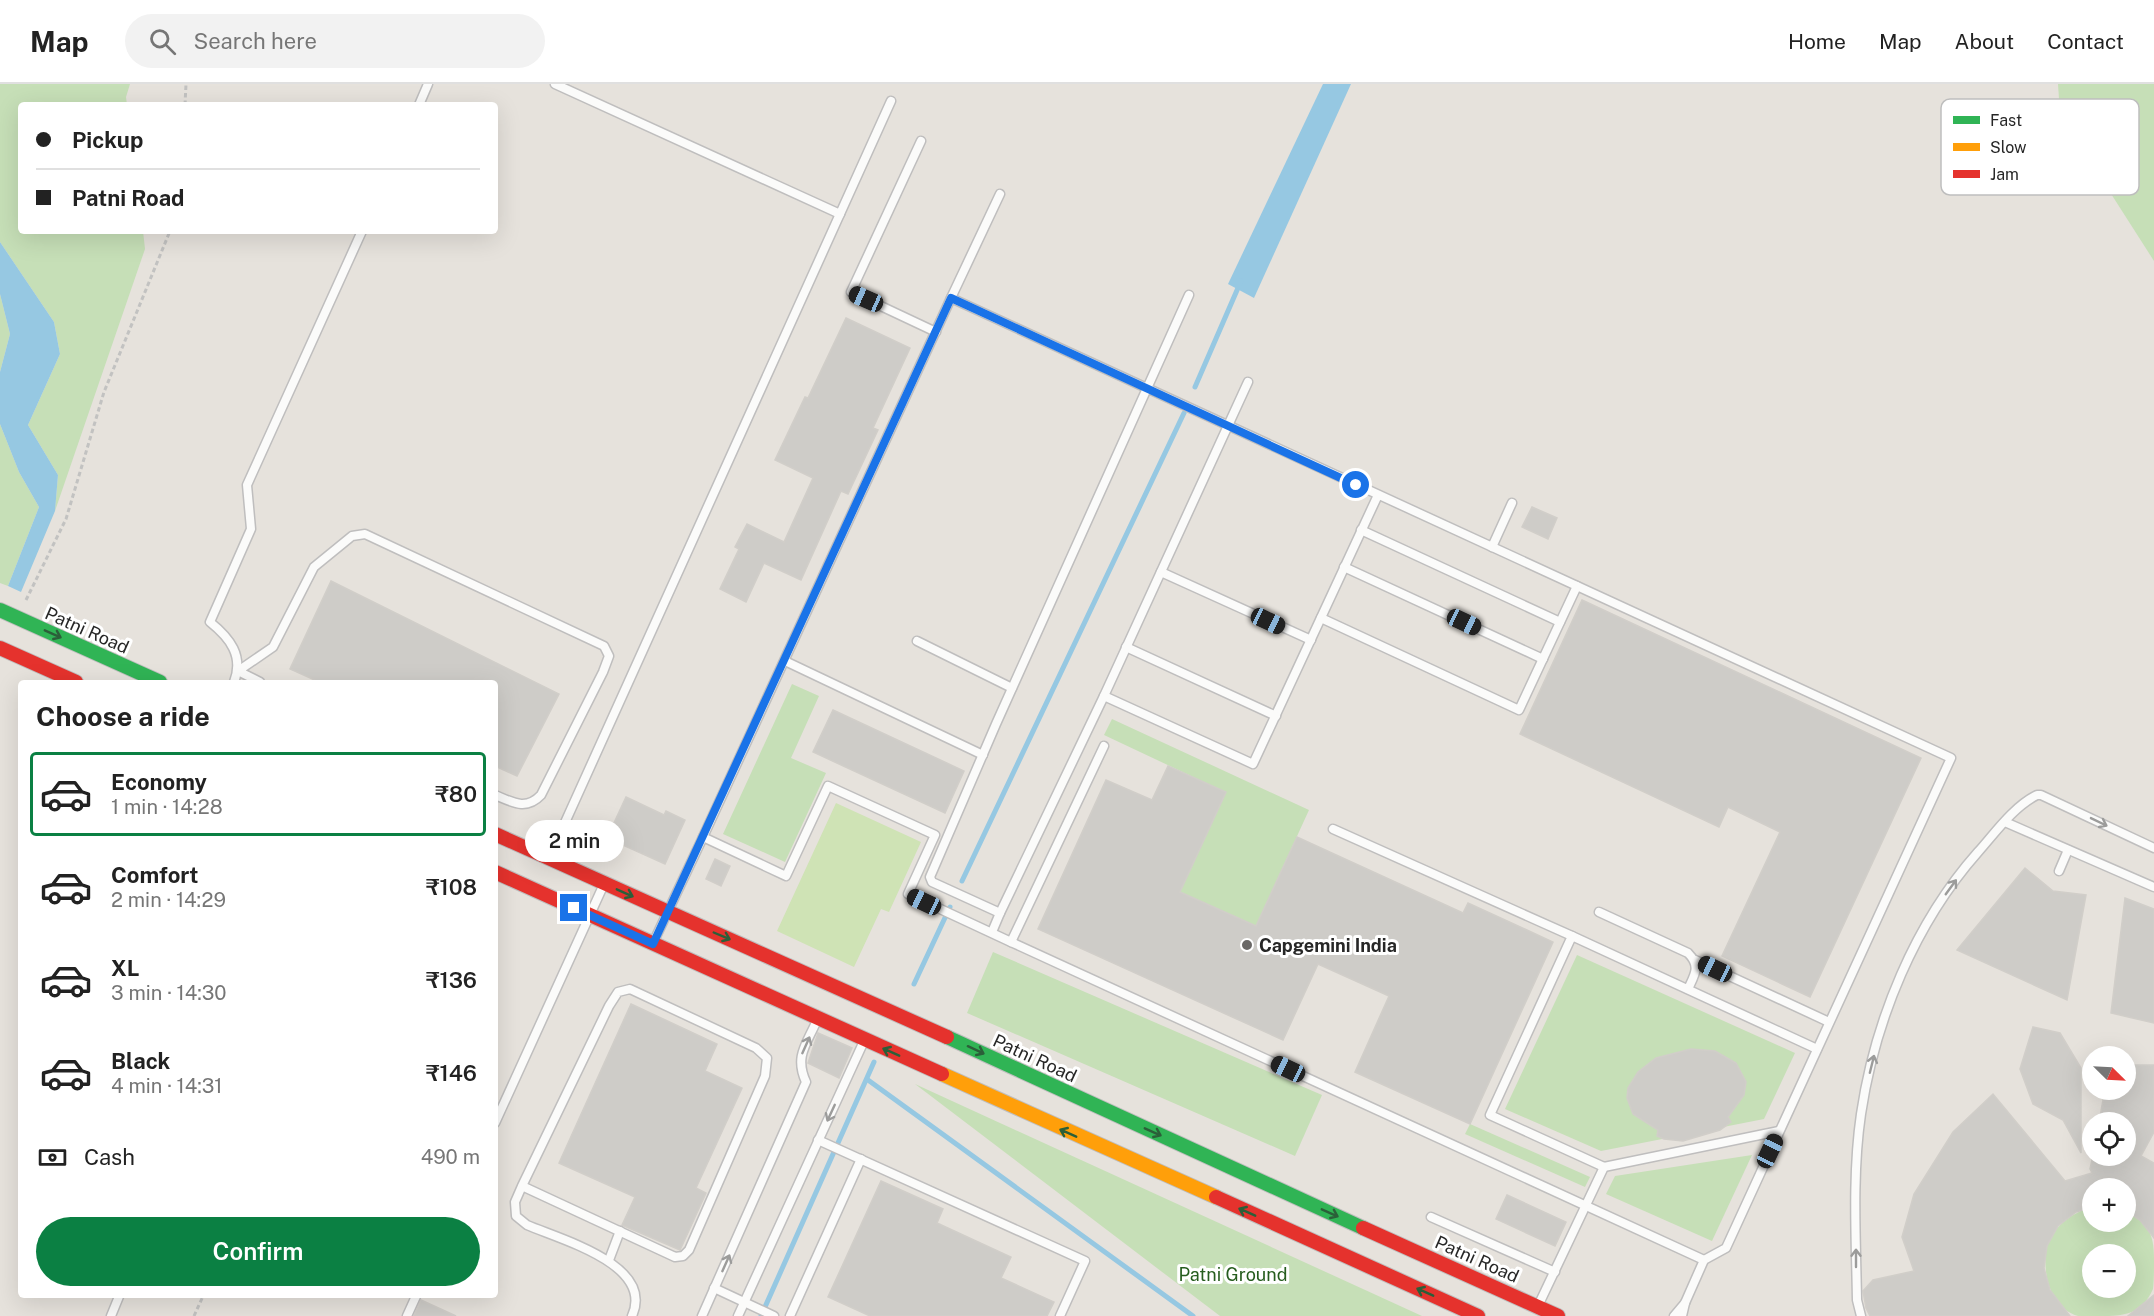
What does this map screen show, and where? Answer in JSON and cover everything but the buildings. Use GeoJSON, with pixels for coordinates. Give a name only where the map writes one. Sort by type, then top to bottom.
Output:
{"type":"FeatureCollection","features":[{"type":"Feature","properties":{"kind":"main road","name":"Patni Road"},"geometry":{"type":"LineString","coordinates":[[0,610],[156,680]]}},
{"type":"Feature","properties":{"kind":"main road"},"geometry":{"type":"LineString","coordinates":[[0,648],[72,680]]}},
{"type":"Feature","properties":{"kind":"main road","name":"Patni Road"},"geometry":{"type":"LineString","coordinates":[[498,835],[668,913],[851,992],[1056,1088],[1558,1316]]}},
{"type":"Feature","properties":{"kind":"main road"},"geometry":{"type":"LineString","coordinates":[[498,873],[1478,1316]]}},
{"type":"Feature","properties":{"kind":"lane"},"geometry":{"type":"LineString","coordinates":[[420,102],[428,84]]}},
{"type":"Feature","properties":{"kind":"lane"},"geometry":{"type":"LineString","coordinates":[[555,84],[840,214]]}},
{"type":"Feature","properties":{"kind":"lane"},"geometry":{"type":"LineString","coordinates":[[549,859],[891,101]]}},
{"type":"Feature","properties":{"kind":"lane"},"geometry":{"type":"LineString","coordinates":[[921,141],[851,292],[936,332]]}},
{"type":"Feature","properties":{"kind":"lane"},"geometry":{"type":"LineString","coordinates":[[653,944],[1000,194]]}},
{"type":"Feature","properties":{"kind":"lane"},"geometry":{"type":"LineString","coordinates":[[235,680],[238,671],[237,652],[227,636],[210,622],[250,529],[248,486],[361,234]]}},
{"type":"Feature","properties":{"kind":"lane"},"geometry":{"type":"LineString","coordinates":[[1000,913],[939,887],[932,882],[930,877],[1012,688],[1189,295]]}},
{"type":"Feature","properties":{"kind":"lane"},"geometry":{"type":"LineString","coordinates":[[951,298],[1951,758],[1726,1248],[1704,1260],[1685,1303],[1682,1316]]}},
{"type":"Feature","properties":{"kind":"lane"},"geometry":{"type":"LineString","coordinates":[[988,931],[1000,913],[1104,696],[1248,382]]}},
{"type":"Feature","properties":{"kind":"lane"},"geometry":{"type":"LineString","coordinates":[[1104,696],[1253,765],[1378,495]]}},
{"type":"Feature","properties":{"kind":"lane"},"geometry":{"type":"LineString","coordinates":[[1492,547],[1512,503]]}},
{"type":"Feature","properties":{"kind":"lane"},"geometry":{"type":"LineString","coordinates":[[1361,530],[1560,622]]}},
{"type":"Feature","properties":{"kind":"lane"},"geometry":{"type":"LineString","coordinates":[[238,671],[273,647],[314,567],[352,536],[365,534],[604,646],[609,656],[603,672],[541,795],[534,802],[523,805],[498,796]]}},
{"type":"Feature","properties":{"kind":"lane"},"geometry":{"type":"LineString","coordinates":[[1344,567],[1543,658]]}},
{"type":"Feature","properties":{"kind":"lane"},"geometry":{"type":"LineString","coordinates":[[1161,572],[1311,640]]}},
{"type":"Feature","properties":{"kind":"lane"},"geometry":{"type":"LineString","coordinates":[[1321,618],[1520,710],[1577,586]]}},
{"type":"Feature","properties":{"kind":"lane"},"geometry":{"type":"LineString","coordinates":[[917,640],[1012,688]]}},
{"type":"Feature","properties":{"kind":"lane"},"geometry":{"type":"LineString","coordinates":[[1126,647],[1276,716]]}},
{"type":"Feature","properties":{"kind":"lane"},"geometry":{"type":"LineString","coordinates":[[784,661],[983,755]]}},
{"type":"Feature","properties":{"kind":"lane"},"geometry":{"type":"LineString","coordinates":[[238,671],[256,680]]}},
{"type":"Feature","properties":{"kind":"lane"},"geometry":{"type":"LineString","coordinates":[[1011,942],[1104,746]]}},
{"type":"Feature","properties":{"kind":"lane"},"geometry":{"type":"LineString","coordinates":[[704,837],[786,876],[828,786],[935,835],[908,894],[1704,1260]]}},
{"type":"Feature","properties":{"kind":"lane"},"geometry":{"type":"LineString","coordinates":[[1861,1316],[1857,1300],[1856,1263],[1858,1142],[1866,1089],[1879,1037],[1907,964],[1929,920],[1966,866],[2005,822],[2031,798],[2041,795],[2154,848]]}},
{"type":"Feature","properties":{"kind":"lane"},"geometry":{"type":"LineString","coordinates":[[2005,822],[2154,887]]}},
{"type":"Feature","properties":{"kind":"lane"},"geometry":{"type":"LineString","coordinates":[[1332,829],[1817,1049]]}},
{"type":"Feature","properties":{"kind":"lane"},"geometry":{"type":"LineString","coordinates":[[2059,871],[2068,850]]}},
{"type":"Feature","properties":{"kind":"lane"},"geometry":{"type":"LineString","coordinates":[[498,1117],[604,884]]}},
{"type":"Feature","properties":{"kind":"lane"},"geometry":{"type":"LineString","coordinates":[[1599,912],[1688,953],[1695,960],[1829,1022]]}},
{"type":"Feature","properties":{"kind":"lane"},"geometry":{"type":"LineString","coordinates":[[1572,936],[1490,1115],[1604,1167],[1779,1131]]}},
{"type":"Feature","properties":{"kind":"lane"},"geometry":{"type":"LineString","coordinates":[[1688,989],[1698,968],[1695,960]]}},
{"type":"Feature","properties":{"kind":"lane"},"geometry":{"type":"LineString","coordinates":[[522,1186],[675,1257],[683,1256],[689,1250],[765,1076],[767,1058],[756,1048],[630,989],[618,992],[609,1006],[522,1186],[515,1202],[516,1216],[527,1225],[609,1260],[632,1281],[638,1304],[632,1316]]}},
{"type":"Feature","properties":{"kind":"lane"},"geometry":{"type":"LineString","coordinates":[[702,1316],[806,1082],[800,1068],[801,1056],[818,1018]]}},
{"type":"Feature","properties":{"kind":"lane"},"geometry":{"type":"LineString","coordinates":[[738,1316],[864,1040]]}},
{"type":"Feature","properties":{"kind":"lane"},"geometry":{"type":"LineString","coordinates":[[819,1140],[1085,1262],[1060,1316]]}},
{"type":"Feature","properties":{"kind":"lane"},"geometry":{"type":"LineString","coordinates":[[790,1316],[861,1159]]}},
{"type":"Feature","properties":{"kind":"lane"},"geometry":{"type":"LineString","coordinates":[[1538,1307],[1604,1167]]}},
{"type":"Feature","properties":{"kind":"lane"},"geometry":{"type":"LineString","coordinates":[[1431,1217],[1555,1272]]}},
{"type":"Feature","properties":{"kind":"lane"},"geometry":{"type":"LineString","coordinates":[[609,1260],[620,1231]]}},
{"type":"Feature","properties":{"kind":"lane"},"geometry":{"type":"LineString","coordinates":[[714,1288],[774,1316]]}},
{"type":"Feature","properties":{"kind":"lane"},"geometry":{"type":"LineString","coordinates":[[111,1316],[118,1298]]}},
{"type":"Feature","properties":{"kind":"lane"},"geometry":{"type":"LineString","coordinates":[[407,1316],[415,1298]]}},
{"type":"Feature","properties":{"kind":"lane"},"geometry":{"type":"LineString","coordinates":[[1674,1316],[1685,1303]]}},
{"type":"Feature","properties":{"kind":"path"},"geometry":{"type":"LineString","coordinates":[[185,102],[186,84]]}},
{"type":"Feature","properties":{"kind":"path"},"geometry":{"type":"LineString","coordinates":[[17,618],[66,519],[104,392],[169,234]]}},
{"type":"Feature","properties":{"kind":"path"},"geometry":{"type":"LineString","coordinates":[[194,1316],[202,1298]]}},
{"type":"Feature","properties":{"kind":"green space"},"geometry":{"type":"Polygon","coordinates":[[[0,84],[130,84],[127,102],[18,102],[18,234],[143,234],[145,249],[55,511],[58,475],[28,425],[60,354],[54,322],[0,242],[0,84]]]}},
{"type":"Feature","properties":{"kind":"green space"},"geometry":{"type":"Polygon","coordinates":[[[2058,84],[2154,84],[2154,261],[2112,195],[2139,195],[2139,99],[2059,99],[2058,84]]]}},
{"type":"Feature","properties":{"kind":"green space"},"geometry":{"type":"Polygon","coordinates":[[[0,294],[10,334],[0,372],[0,294]]]}},
{"type":"Feature","properties":{"kind":"green space"},"geometry":{"type":"Polygon","coordinates":[[[0,424],[19,472],[39,507],[8,586],[0,583],[0,424]]]}},
{"type":"Feature","properties":{"kind":"green space"},"geometry":{"type":"Polygon","coordinates":[[[792,684],[819,696],[791,758],[826,773],[785,862],[723,834],[792,684]]]}},
{"type":"Feature","properties":{"kind":"green space"},"geometry":{"type":"Polygon","coordinates":[[[1112,719],[1309,810],[1256,926],[1180,892],[1225,792],[1104,735],[1112,719]]]}},
{"type":"Feature","properties":{"kind":"green space"},"geometry":{"type":"Polygon","coordinates":[[[836,803],[921,842],[889,912],[881,909],[854,967],[777,931],[836,803]]]}},
{"type":"Feature","properties":{"kind":"green space"},"geometry":{"type":"Polygon","coordinates":[[[993,952],[1322,1095],[1295,1156],[967,1013],[993,952]]]}},
{"type":"Feature","properties":{"kind":"green space"},"geometry":{"type":"Polygon","coordinates":[[[1577,955],[1795,1053],[1764,1119],[1601,1151],[1505,1109],[1577,955]]]}},
{"type":"Feature","properties":{"kind":"green space","name":"Patni Ground"},"geometry":{"type":"Polygon","coordinates":[[[915,1084],[1422,1316],[1220,1316],[915,1084]]]}},
{"type":"Feature","properties":{"kind":"green space"},"geometry":{"type":"Polygon","coordinates":[[[1470,1124],[1590,1177],[1585,1187],[1465,1134],[1470,1124]]]}},
{"type":"Feature","properties":{"kind":"green space"},"geometry":{"type":"Polygon","coordinates":[[[1752,1155],[1712,1241],[1606,1194],[1615,1176],[1752,1155]]]}},
{"type":"Feature","properties":{"kind":"green space"},"geometry":{"type":"Polygon","coordinates":[[[2082,1211],[2082,1232],[2136,1232],[2136,1217],[2145,1225],[2154,1249],[2153,1289],[2139,1308],[2127,1314],[2113,1316],[2078,1316],[2069,1312],[2055,1299],[2046,1271],[2048,1243],[2057,1229],[2082,1211]]]}},
{"type":"Feature","properties":{"kind":"water"},"geometry":{"type":"Polygon","coordinates":[[[1323,84],[1351,84],[1254,298],[1228,284],[1323,84]]]}},
{"type":"Feature","properties":{"kind":"water"},"geometry":{"type":"Polygon","coordinates":[[[0,242],[54,322],[60,354],[28,425],[58,475],[55,511],[21,592],[8,586],[39,507],[19,472],[0,424],[0,372],[10,334],[0,294],[0,242]]]}},
{"type":"Feature","properties":{"kind":"waterway"},"geometry":{"type":"LineString","coordinates":[[1195,387],[1241,281]]}},
{"type":"Feature","properties":{"kind":"waterway"},"geometry":{"type":"LineString","coordinates":[[962,881],[1184,413]]}},
{"type":"Feature","properties":{"kind":"waterway"},"geometry":{"type":"LineString","coordinates":[[914,984],[950,907]]}},
{"type":"Feature","properties":{"kind":"waterway"},"geometry":{"type":"LineString","coordinates":[[761,1316],[874,1062]]}},
{"type":"Feature","properties":{"kind":"waterway"},"geometry":{"type":"LineString","coordinates":[[868,1080],[1193,1316]]}},
{"type":"Feature","properties":{"kind":"traffic: fast"},"geometry":{"type":"LineString","coordinates":[[0,610],[156,680]]}},
{"type":"Feature","properties":{"kind":"traffic: fast"},"geometry":{"type":"LineString","coordinates":[[947,1037],[1363,1228]]}},
{"type":"Feature","properties":{"kind":"traffic: slow"},"geometry":{"type":"LineString","coordinates":[[942,1074],[1216,1197]]}},
{"type":"Feature","properties":{"kind":"traffic: jam"},"geometry":{"type":"LineString","coordinates":[[0,648],[72,680]]}},
{"type":"Feature","properties":{"kind":"traffic: jam"},"geometry":{"type":"LineString","coordinates":[[498,835],[947,1037]]}},
{"type":"Feature","properties":{"kind":"traffic: jam"},"geometry":{"type":"LineString","coordinates":[[498,873],[942,1074]]}},
{"type":"Feature","properties":{"kind":"traffic: jam"},"geometry":{"type":"LineString","coordinates":[[1216,1197],[1478,1316]]}},
{"type":"Feature","properties":{"kind":"traffic: jam"},"geometry":{"type":"LineString","coordinates":[[1363,1228],[1558,1316]]}},
{"type":"Feature","properties":{"kind":"place","name":"Capgemini India"},"geometry":{"type":"Point","coordinates":[1247,945]}},
{"type":"Feature","properties":{"kind":"route"},"geometry":{"type":"LineString","coordinates":[[574,908],[653,944],[951,298],[1356,485]]}}]}
